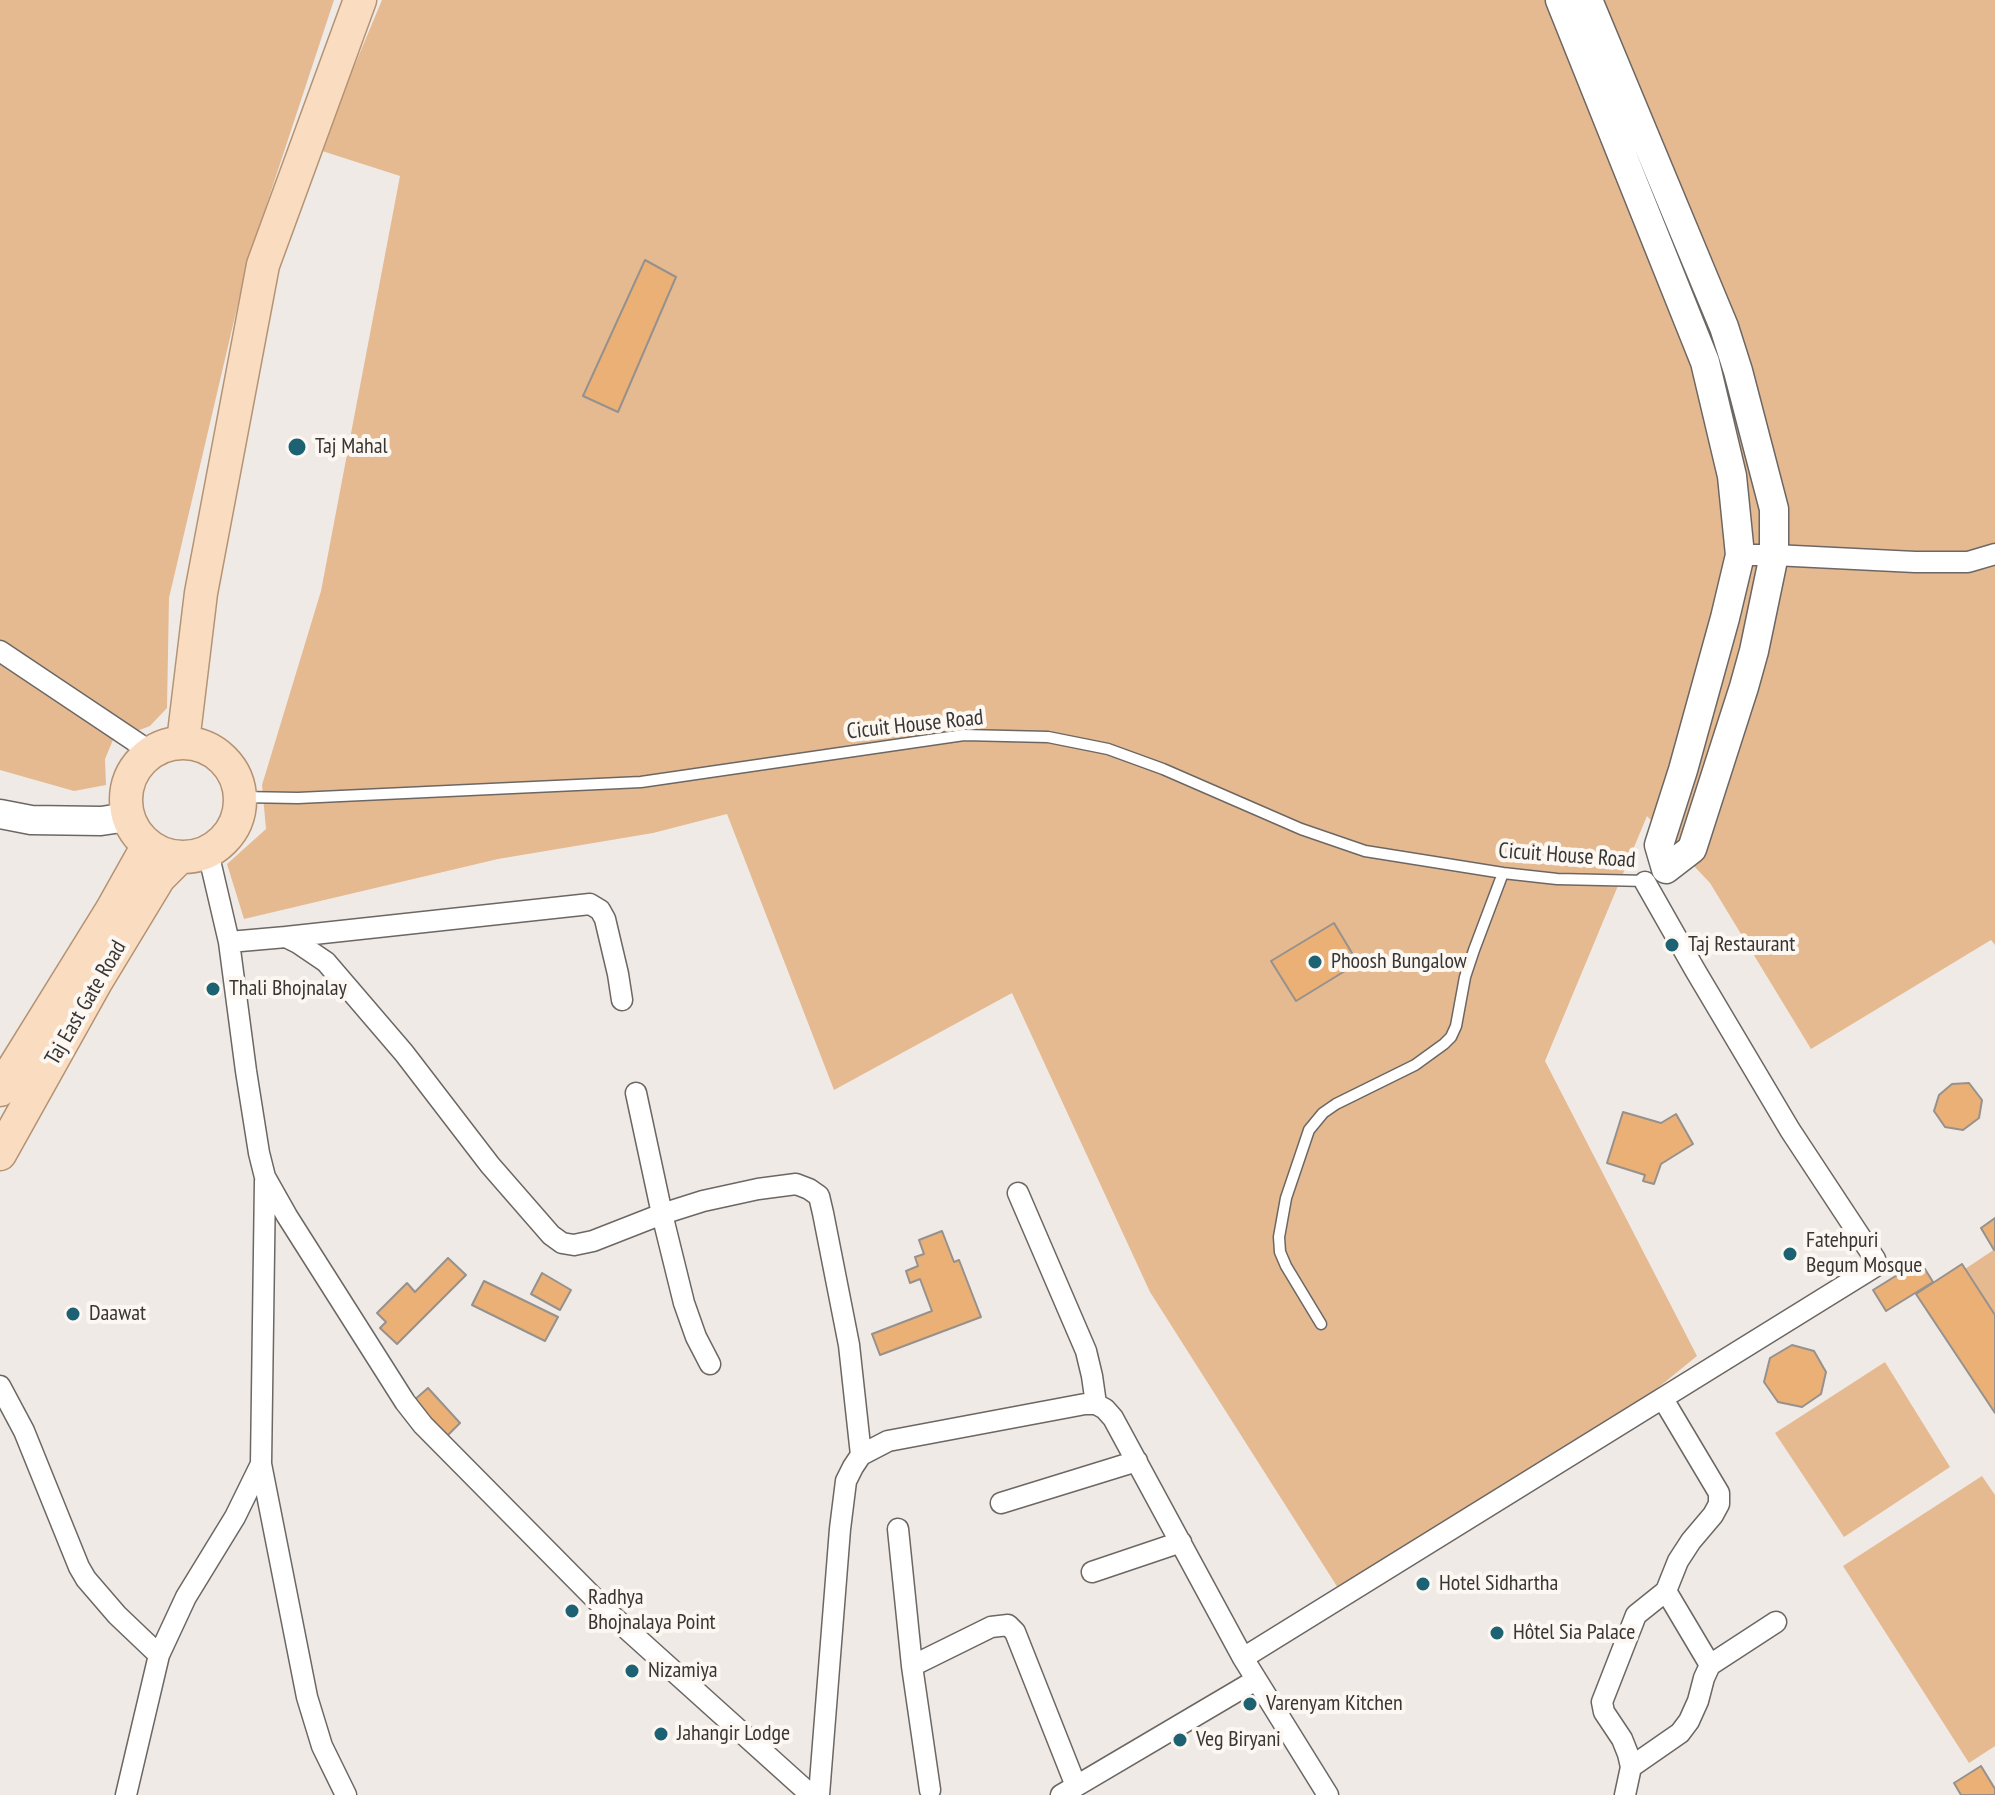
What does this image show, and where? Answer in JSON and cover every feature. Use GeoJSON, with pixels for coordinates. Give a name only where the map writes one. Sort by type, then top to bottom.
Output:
{"type":"FeatureCollection","features":[{"type":"Feature","properties":{"kind":"main road"},"geometry":{"type":"LineString","coordinates":[[183,742],[201,593],[263,265],[360,0]]}},
{"type":"Feature","properties":{"kind":"main road"},"geometry":{"type":"LineString","coordinates":[[183,742],[200,745],[216,753],[228,765],[237,780],[239,811],[229,835],[219,845],[194,854],[163,853],[148,845],[136,832],[128,817],[127,788],[132,774],[151,752],[183,742]]}},
{"type":"Feature","properties":{"kind":"main road"},"geometry":{"type":"LineString","coordinates":[[0,1090],[111,911],[148,845]]}},
{"type":"Feature","properties":{"kind":"main road","name":"Taj East Gate Road"},"geometry":{"type":"LineString","coordinates":[[0,1154],[96,982],[159,878],[194,854]]}},
{"type":"Feature","properties":{"kind":"street"},"geometry":{"type":"LineString","coordinates":[[1243,1658],[1873,1269],[1877,1262],[1790,1130],[1695,970],[1656,876],[1659,845],[1700,710],[1740,555],[1732,476],[1705,362],[1560,0]]}},
{"type":"Feature","properties":{"kind":"street"},"geometry":{"type":"LineString","coordinates":[[1588,0],[1724,327],[1774,509],[1774,555],[1751,663],[1692,849],[1656,876]]}},
{"type":"Feature","properties":{"kind":"street"},"geometry":{"type":"LineString","coordinates":[[1740,555],[1968,562],[1995,554]]}},
{"type":"Feature","properties":{"kind":"street"},"geometry":{"type":"LineString","coordinates":[[0,651],[151,752]]}},
{"type":"Feature","properties":{"kind":"street"},"geometry":{"type":"LineString","coordinates":[[0,814],[31,820],[101,821],[128,817]]}},
{"type":"Feature","properties":{"kind":"street"},"geometry":{"type":"LineString","coordinates":[[194,854],[229,942],[246,1071],[265,1177],[261,1464],[307,1697],[322,1746],[346,1795]]}},
{"type":"Feature","properties":{"kind":"street"},"geometry":{"type":"LineString","coordinates":[[229,942],[590,904],[600,910],[605,919],[622,1000]]}},
{"type":"Feature","properties":{"kind":"street"},"geometry":{"type":"LineString","coordinates":[[286,937],[326,962],[404,1053],[490,1165],[551,1235],[562,1243],[574,1245],[593,1241],[703,1201],[770,1187],[796,1184],[819,1196],[849,1345],[861,1455]]}},
{"type":"Feature","properties":{"kind":"street"},"geometry":{"type":"LineString","coordinates":[[636,1093],[684,1303],[710,1364]]}},
{"type":"Feature","properties":{"kind":"street"},"geometry":{"type":"LineString","coordinates":[[265,1177],[379,1362],[423,1425],[609,1613],[811,1795]]}},
{"type":"Feature","properties":{"kind":"street"},"geometry":{"type":"LineString","coordinates":[[1018,1193],[1086,1351],[1096,1404]]}},
{"type":"Feature","properties":{"kind":"street"},"geometry":{"type":"LineString","coordinates":[[0,1386],[24,1431],[71,1550],[86,1579],[117,1615],[159,1655]]}},
{"type":"Feature","properties":{"kind":"street"},"geometry":{"type":"LineString","coordinates":[[1625,1795],[1631,1767],[1628,1754],[1604,1712],[1602,1702],[1636,1615],[1666,1591],[1678,1561],[1719,1504],[1719,1493],[1663,1399]]}},
{"type":"Feature","properties":{"kind":"street"},"geometry":{"type":"LineString","coordinates":[[819,1795],[840,1529],[846,1481],[861,1455],[888,1441],[1085,1404],[1096,1404],[1113,1418],[1243,1658],[1328,1795]]}},
{"type":"Feature","properties":{"kind":"street"},"geometry":{"type":"LineString","coordinates":[[1001,1503],[1137,1461]]}},
{"type":"Feature","properties":{"kind":"street"},"geometry":{"type":"LineString","coordinates":[[126,1795],[159,1655],[186,1597],[235,1517],[261,1464]]}},
{"type":"Feature","properties":{"kind":"street"},"geometry":{"type":"LineString","coordinates":[[898,1529],[912,1666],[930,1790]]}},
{"type":"Feature","properties":{"kind":"street"},"geometry":{"type":"LineString","coordinates":[[1092,1572],[1181,1542]]}},
{"type":"Feature","properties":{"kind":"street"},"geometry":{"type":"LineString","coordinates":[[1666,1591],[1710,1665]]}},
{"type":"Feature","properties":{"kind":"street"},"geometry":{"type":"LineString","coordinates":[[1631,1767],[1680,1733],[1698,1701],[1710,1665],[1776,1622]]}},
{"type":"Feature","properties":{"kind":"street"},"geometry":{"type":"LineString","coordinates":[[912,1666],[991,1627],[1008,1625],[1015,1632],[1068,1790],[1256,1680]]}},
{"type":"Feature","properties":{"kind":"lane","name":"Cicuit House Road"},"geometry":{"type":"LineString","coordinates":[[240,797],[298,798],[641,782],[964,735],[1048,737],[1108,749],[1163,769],[1301,829],[1365,851],[1557,879],[1656,876]]}},
{"type":"Feature","properties":{"kind":"lane"},"geometry":{"type":"LineString","coordinates":[[1321,1324],[1286,1266],[1280,1252],[1279,1237],[1286,1198],[1309,1130],[1323,1113],[1336,1104],[1415,1065],[1451,1037],[1465,977],[1503,873]]}},
{"type":"Feature","properties":{"kind":"shaded area"},"geometry":{"type":"Polygon","coordinates":[[[0,0],[334,0],[248,261],[169,598],[167,708],[150,726],[113,740],[105,759],[106,785],[74,791],[0,770],[0,0]]]}},
{"type":"Feature","properties":{"kind":"shaded area"},"geometry":{"type":"Polygon","coordinates":[[[382,0],[1995,0],[1995,945],[1991,940],[1811,1049],[1710,883],[1647,816],[1545,1061],[1697,1356],[1654,1391],[1338,1588],[1150,1292],[1012,993],[834,1090],[727,814],[653,833],[498,859],[244,919],[227,864],[266,829],[262,785],[321,591],[400,176],[319,150],[382,0]]]}},
{"type":"Feature","properties":{"kind":"shaded area"},"geometry":{"type":"Polygon","coordinates":[[[1995,1249],[1995,1315],[1965,1269],[1995,1249]]]}},
{"type":"Feature","properties":{"kind":"shaded area"},"geometry":{"type":"Polygon","coordinates":[[[1885,1362],[1950,1467],[1844,1537],[1775,1433],[1885,1362]]]}},
{"type":"Feature","properties":{"kind":"shaded area"},"geometry":{"type":"Polygon","coordinates":[[[1982,1476],[1995,1495],[1995,1746],[1969,1763],[1843,1566],[1982,1476]]]}},
{"type":"Feature","properties":{"kind":"building"},"geometry":{"type":"Polygon","coordinates":[[[645,260],[676,277],[618,412],[583,396],[645,260]]]}},
{"type":"Feature","properties":{"kind":"building","name":"Phoosh Bungalow"},"geometry":{"type":"Polygon","coordinates":[[[1334,923],[1358,963],[1296,1001],[1271,961],[1334,923]]]}},
{"type":"Feature","properties":{"kind":"building"},"geometry":{"type":"Polygon","coordinates":[[[1969,1083],[1982,1100],[1979,1118],[1963,1130],[1945,1127],[1934,1111],[1939,1095],[1952,1084],[1969,1083]]]}},
{"type":"Feature","properties":{"kind":"building"},"geometry":{"type":"Polygon","coordinates":[[[1623,1112],[1661,1123],[1676,1114],[1693,1144],[1661,1164],[1654,1184],[1643,1181],[1645,1175],[1607,1163],[1623,1112]]]}},
{"type":"Feature","properties":{"kind":"building"},"geometry":{"type":"Polygon","coordinates":[[[1995,1218],[1995,1249],[1994,1250],[1981,1228],[1995,1218]]]}},
{"type":"Feature","properties":{"kind":"building"},"geometry":{"type":"Polygon","coordinates":[[[942,1231],[954,1262],[959,1260],[981,1317],[880,1355],[872,1334],[932,1311],[920,1279],[910,1283],[906,1271],[918,1266],[915,1257],[924,1254],[919,1240],[942,1231]]]}},
{"type":"Feature","properties":{"kind":"building"},"geometry":{"type":"Polygon","coordinates":[[[448,1258],[466,1275],[397,1344],[380,1328],[386,1322],[377,1313],[407,1283],[415,1292],[448,1258]]]}},
{"type":"Feature","properties":{"kind":"building"},"geometry":{"type":"Polygon","coordinates":[[[1920,1261],[1933,1282],[1886,1311],[1873,1290],[1920,1261]]]}},
{"type":"Feature","properties":{"kind":"building"},"geometry":{"type":"Polygon","coordinates":[[[1962,1264],[1995,1315],[1995,1413],[1916,1294],[1962,1264]]]}},
{"type":"Feature","properties":{"kind":"building"},"geometry":{"type":"Polygon","coordinates":[[[542,1273],[571,1290],[560,1310],[531,1294],[542,1273]]]}},
{"type":"Feature","properties":{"kind":"building"},"geometry":{"type":"Polygon","coordinates":[[[484,1281],[558,1317],[545,1341],[472,1305],[484,1281]]]}},
{"type":"Feature","properties":{"kind":"building"},"geometry":{"type":"Polygon","coordinates":[[[1792,1345],[1814,1351],[1826,1372],[1821,1394],[1802,1407],[1778,1402],[1764,1382],[1770,1358],[1792,1345]]]}},
{"type":"Feature","properties":{"kind":"building"},"geometry":{"type":"Polygon","coordinates":[[[428,1388],[460,1423],[446,1437],[413,1401],[428,1388]]]}},
{"type":"Feature","properties":{"kind":"building"},"geometry":{"type":"Polygon","coordinates":[[[1981,1766],[1995,1789],[1995,1795],[1961,1795],[1954,1783],[1981,1766]]]}},
{"type":"Feature","properties":{"kind":"place","name":"Taj Mahal"},"geometry":{"type":"Point","coordinates":[297,447]}},
{"type":"Feature","properties":{"kind":"place","name":"Taj Restaurant"},"geometry":{"type":"Point","coordinates":[1672,945]}},
{"type":"Feature","properties":{"kind":"place","name":"Phoosh Bungalow"},"geometry":{"type":"Point","coordinates":[1315,962]}},
{"type":"Feature","properties":{"kind":"place","name":"Thali Bhojnalay"},"geometry":{"type":"Point","coordinates":[213,989]}},
{"type":"Feature","properties":{"kind":"place","name":"Fatehpuri Begum Mosque"},"geometry":{"type":"Point","coordinates":[1790,1254]}},
{"type":"Feature","properties":{"kind":"place","name":"Daawat"},"geometry":{"type":"Point","coordinates":[73,1314]}},
{"type":"Feature","properties":{"kind":"place","name":"Hotel Sidhartha"},"geometry":{"type":"Point","coordinates":[1423,1584]}},
{"type":"Feature","properties":{"kind":"place","name":"Radhya Bhojnalaya Point"},"geometry":{"type":"Point","coordinates":[572,1611]}},
{"type":"Feature","properties":{"kind":"place","name":"Hôtel Sia Palace"},"geometry":{"type":"Point","coordinates":[1497,1633]}},
{"type":"Feature","properties":{"kind":"place","name":"Nizamiya"},"geometry":{"type":"Point","coordinates":[632,1671]}},
{"type":"Feature","properties":{"kind":"place","name":"Varenyam Kitchen"},"geometry":{"type":"Point","coordinates":[1250,1704]}},
{"type":"Feature","properties":{"kind":"place","name":"Jahangir Lodge"},"geometry":{"type":"Point","coordinates":[661,1734]}},
{"type":"Feature","properties":{"kind":"place","name":"Veg Biryani"},"geometry":{"type":"Point","coordinates":[1180,1740]}}]}
